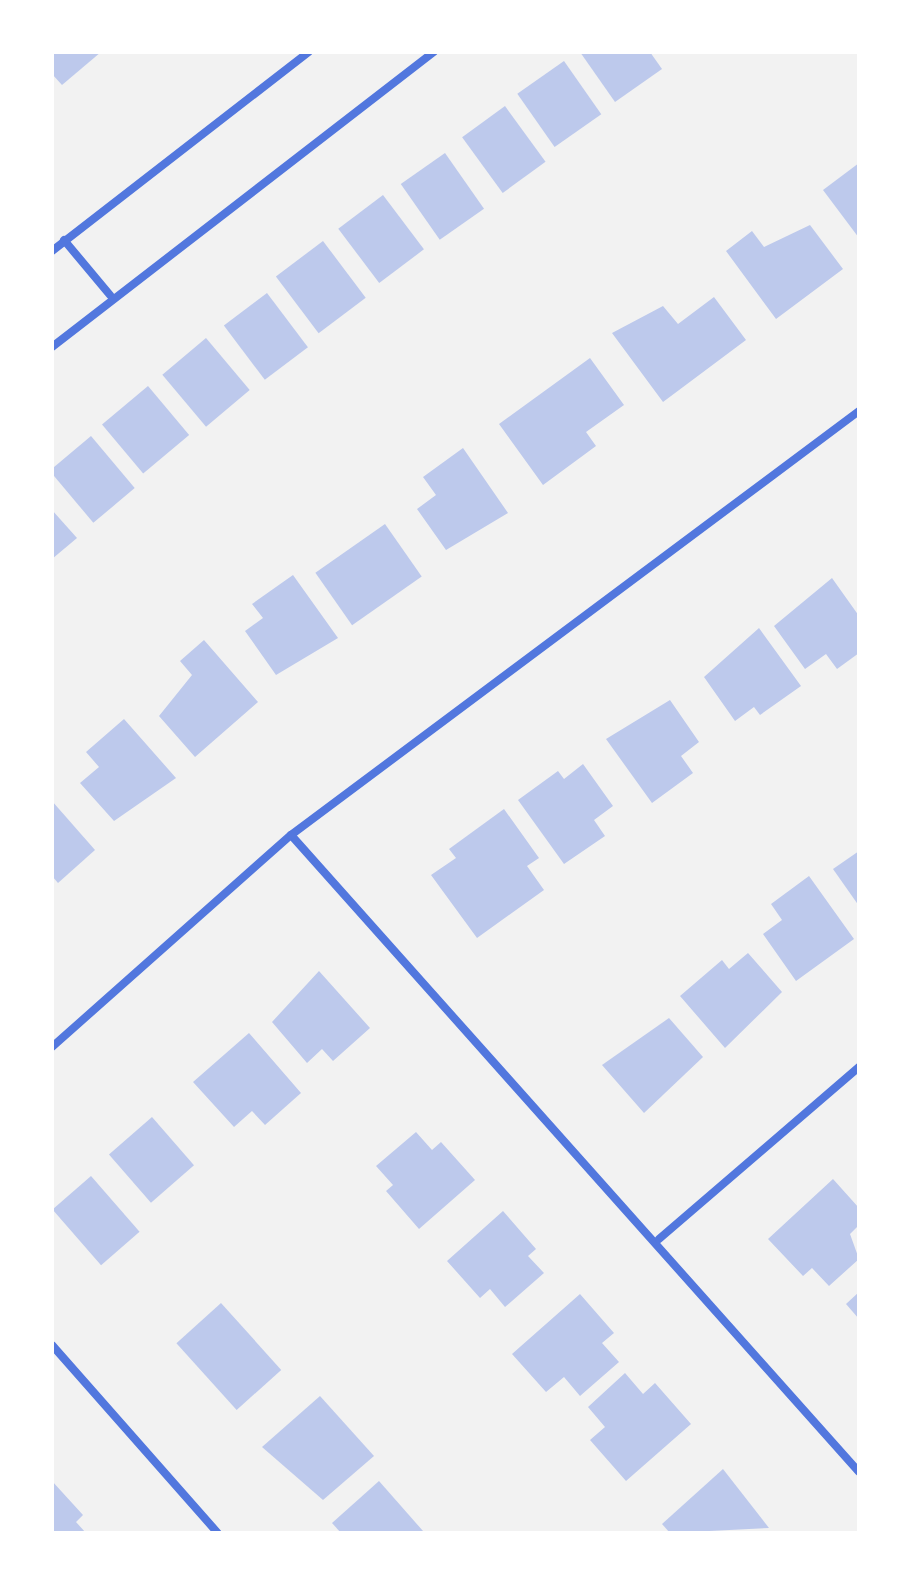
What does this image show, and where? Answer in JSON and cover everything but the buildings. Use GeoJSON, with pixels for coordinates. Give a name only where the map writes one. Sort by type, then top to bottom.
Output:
{"type":"FeatureCollection","features":[{"type":"Feature","properties":{"kind":"street"},"geometry":{"type":"LineString","coordinates":[[52,251],[309,52]]}},
{"type":"Feature","properties":{"kind":"street"},"geometry":{"type":"LineString","coordinates":[[52,347],[110,295],[434,52]]}},
{"type":"Feature","properties":{"kind":"street"},"geometry":{"type":"LineString","coordinates":[[64,240],[110,295]]}},
{"type":"Feature","properties":{"kind":"street"},"geometry":{"type":"LineString","coordinates":[[52,1047],[291,835],[859,411]]}},
{"type":"Feature","properties":{"kind":"street"},"geometry":{"type":"LineString","coordinates":[[291,835],[659,1239],[859,1472]]}},
{"type":"Feature","properties":{"kind":"street"},"geometry":{"type":"LineString","coordinates":[[659,1239],[859,1067]]}},
{"type":"Feature","properties":{"kind":"street"},"geometry":{"type":"LineString","coordinates":[[52,1345],[218,1533]]}}]}
